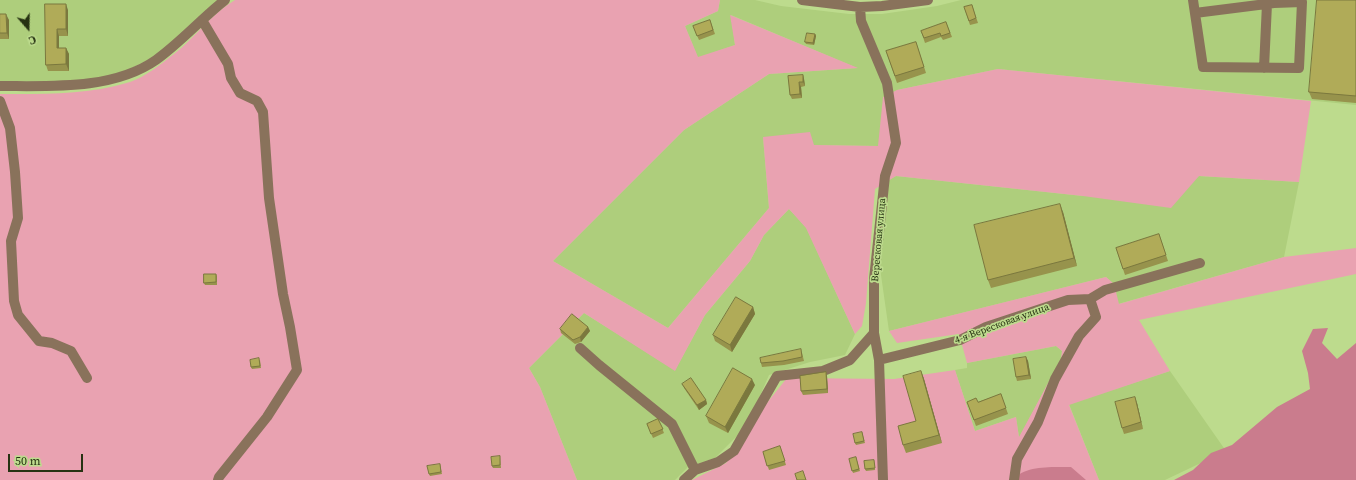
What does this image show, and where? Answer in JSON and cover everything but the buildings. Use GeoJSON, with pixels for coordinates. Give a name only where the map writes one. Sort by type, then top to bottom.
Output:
{"type":"FeatureCollection","features":[{"type":"Feature","properties":{"kind":"street"},"geometry":{"type":"LineString","coordinates":[[210,0],[206,16],[228,64],[231,78],[240,93],[257,101],[263,112],[269,198],[283,294],[297,370],[267,416],[218,480]]}},
{"type":"Feature","properties":{"kind":"street"},"geometry":{"type":"LineString","coordinates":[[0,86],[66,85],[107,81],[127,75],[156,60],[225,0]]}},
{"type":"Feature","properties":{"kind":"street"},"geometry":{"type":"LineString","coordinates":[[802,0],[860,7],[882,6],[928,0]]}},
{"type":"Feature","properties":{"kind":"street"},"geometry":{"type":"LineString","coordinates":[[1193,0],[1194,13],[1203,67],[1299,68],[1302,2],[1271,2],[1194,13]]}},
{"type":"Feature","properties":{"kind":"street"},"geometry":{"type":"LineString","coordinates":[[1264,68],[1271,2]]}},
{"type":"Feature","properties":{"kind":"street","name":"Вересковая улица"},"geometry":{"type":"LineString","coordinates":[[860,7],[861,21],[887,83],[896,143],[885,176],[874,279],[874,333],[879,360],[882,480]]}},
{"type":"Feature","properties":{"kind":"street"},"geometry":{"type":"LineString","coordinates":[[0,100],[10,128],[15,172],[18,218],[12,241],[14,301],[18,315],[39,341],[52,343],[71,351],[87,378]]}},
{"type":"Feature","properties":{"kind":"street"},"geometry":{"type":"LineString","coordinates":[[1014,480],[1017,459],[1038,422],[1055,379],[1079,336],[1096,317],[1090,299],[1105,290],[1200,263]]}},
{"type":"Feature","properties":{"kind":"street","name":"4-я Вересковая улица"},"geometry":{"type":"LineString","coordinates":[[879,360],[960,340],[986,327],[1068,300],[1090,299]]}},
{"type":"Feature","properties":{"kind":"street"},"geometry":{"type":"LineString","coordinates":[[684,480],[695,470],[718,462],[734,451],[777,376],[823,371],[850,360],[874,333]]}},
{"type":"Feature","properties":{"kind":"street"},"geometry":{"type":"LineString","coordinates":[[580,348],[672,424],[695,470]]}},
{"type":"Feature","properties":{"kind":"shaded area"},"geometry":{"type":"Polygon","coordinates":[[[0,0],[225,0],[170,48],[107,81],[0,86],[0,0]]]}},
{"type":"Feature","properties":{"kind":"shaded area"},"geometry":{"type":"Polygon","coordinates":[[[235,0],[720,0],[718,11],[685,26],[698,57],[735,45],[730,15],[858,68],[769,74],[684,130],[553,261],[668,328],[769,208],[763,137],[810,132],[814,145],[878,146],[883,97],[897,90],[998,69],[1311,101],[1299,182],[1199,176],[1171,208],[1083,196],[896,176],[875,189],[866,303],[862,326],[855,334],[806,228],[789,209],[764,235],[750,261],[705,315],[675,371],[584,313],[529,368],[540,387],[577,480],[0,480],[0,94],[82,92],[136,80],[153,70],[182,48],[218,12],[235,0]]]}},
{"type":"Feature","properties":{"kind":"shaded area"},"geometry":{"type":"Polygon","coordinates":[[[720,0],[755,0],[781,6],[849,14],[882,14],[937,6],[961,0],[1356,0],[1356,105],[998,69],[897,90],[878,146],[814,145],[763,137],[769,208],[668,328],[553,261],[684,130],[769,74],[857,68],[731,15],[735,45],[698,58],[685,26],[718,11],[720,0]]]}},
{"type":"Feature","properties":{"kind":"shaded area"},"geometry":{"type":"Polygon","coordinates":[[[896,176],[1083,196],[1199,176],[1299,182],[1284,257],[1118,304],[1114,284],[1106,277],[889,331],[880,268],[889,180],[896,176]]]}},
{"type":"Feature","properties":{"kind":"shaded area"},"geometry":{"type":"Polygon","coordinates":[[[789,209],[806,227],[855,334],[845,355],[810,362],[769,375],[756,405],[741,432],[715,458],[688,467],[675,480],[577,480],[540,387],[529,368],[584,313],[675,370],[705,315],[750,261],[764,235],[789,209]]]}},
{"type":"Feature","properties":{"kind":"shaded area"},"geometry":{"type":"Polygon","coordinates":[[[1356,248],[1356,274],[1139,320],[1170,371],[1069,405],[1099,480],[692,480],[726,463],[762,409],[787,378],[894,379],[955,370],[975,431],[1016,417],[1019,437],[1061,359],[1062,351],[1056,346],[967,363],[959,334],[897,343],[889,331],[1106,277],[1114,284],[1119,304],[1284,257],[1356,248]]]}},
{"type":"Feature","properties":{"kind":"shaded area"},"geometry":{"type":"Polygon","coordinates":[[[1328,328],[1322,343],[1337,359],[1356,343],[1356,480],[1174,480],[1193,470],[1211,453],[1232,445],[1277,407],[1310,389],[1308,373],[1302,351],[1313,329],[1328,328]]]}},
{"type":"Feature","properties":{"kind":"shaded area"},"geometry":{"type":"Polygon","coordinates":[[[1056,346],[1062,351],[1061,359],[1019,438],[1016,417],[975,431],[955,370],[967,368],[967,363],[1056,346]]]}},
{"type":"Feature","properties":{"kind":"shaded area"},"geometry":{"type":"Polygon","coordinates":[[[1170,371],[1226,451],[1165,480],[1099,480],[1069,404],[1170,371]]]}},
{"type":"Feature","properties":{"kind":"shaded area"},"geometry":{"type":"Polygon","coordinates":[[[1047,467],[1071,467],[1086,480],[1012,480],[1018,475],[1032,469],[1047,467]]]}}]}
